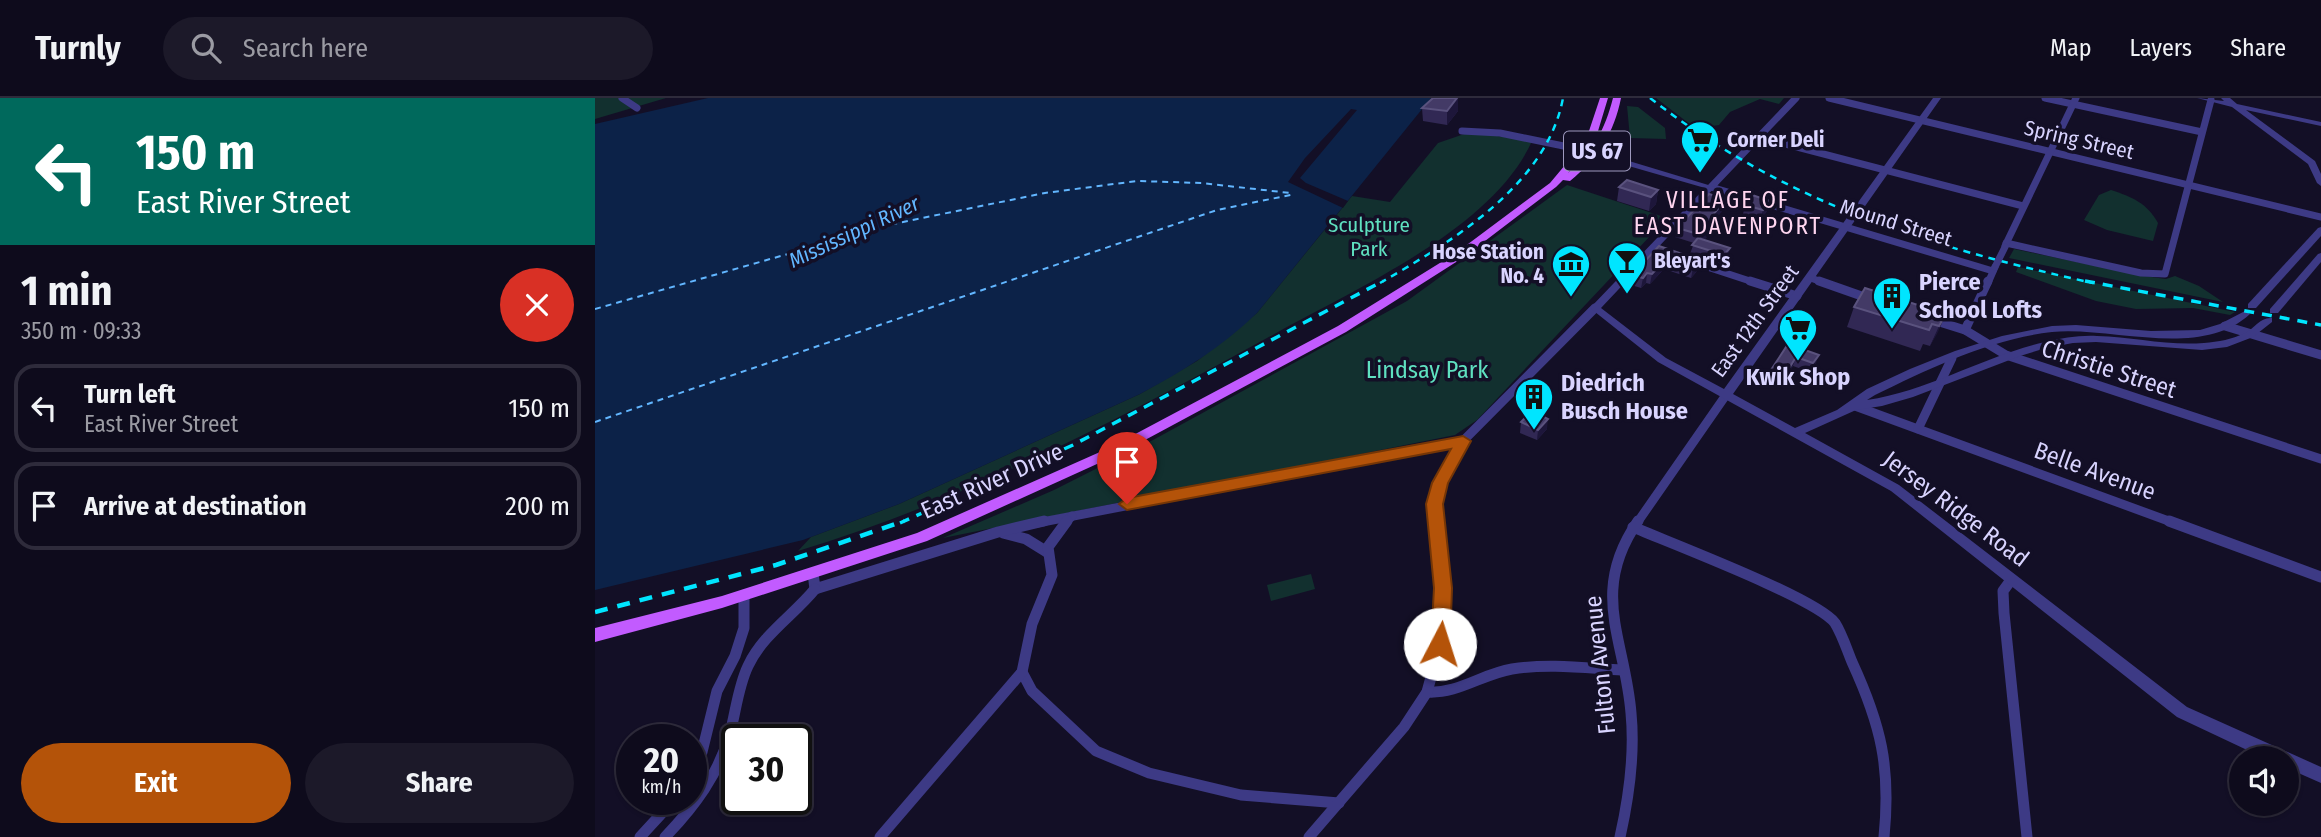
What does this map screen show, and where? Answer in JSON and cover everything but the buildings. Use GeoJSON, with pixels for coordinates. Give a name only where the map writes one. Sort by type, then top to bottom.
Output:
{"type":"FeatureCollection","features":[{"type":"Feature","properties":{"kind":"main road","name":"East River Drive"},"geometry":{"type":"LineString","coordinates":[[1553,185],[1583,150],[1594,132],[1604,98]]}},
{"type":"Feature","properties":{"kind":"main road","name":"East River Drive"},"geometry":{"type":"LineString","coordinates":[[595,635],[744,595],[922,537],[1126,445],[1392,300],[1460,255],[1553,185],[1577,171],[1595,153],[1607,134],[1617,98]]}},
{"type":"Feature","properties":{"kind":"street"},"geometry":{"type":"LineString","coordinates":[[622,98],[638,108]]}},
{"type":"Feature","properties":{"kind":"street"},"geometry":{"type":"LineString","coordinates":[[1309,837],[1404,727],[1427,692],[1440,644],[1443,614],[1435,504],[1440,483],[1463,441],[1796,98]]}},
{"type":"Feature","properties":{"kind":"street","name":"Spring Street"},"geometry":{"type":"LineString","coordinates":[[1829,98],[2321,217]]}},
{"type":"Feature","properties":{"kind":"street","name":"East 12th Street"},"geometry":{"type":"LineString","coordinates":[[1726,395],[1937,98]]}},
{"type":"Feature","properties":{"kind":"street"},"geometry":{"type":"LineString","coordinates":[[2045,98],[2074,101],[2202,132]]}},
{"type":"Feature","properties":{"kind":"street"},"geometry":{"type":"LineString","coordinates":[[2201,98],[2231,100],[2249,108],[2321,159]]}},
{"type":"Feature","properties":{"kind":"street"},"geometry":{"type":"LineString","coordinates":[[2006,245],[2162,276],[2168,269],[2211,100]]}},
{"type":"Feature","properties":{"kind":"street"},"geometry":{"type":"LineString","coordinates":[[2231,100],[2312,163],[2321,183]]}},
{"type":"Feature","properties":{"kind":"street"},"geometry":{"type":"LineString","coordinates":[[1965,330],[2074,101]]}},
{"type":"Feature","properties":{"kind":"street"},"geometry":{"type":"LineString","coordinates":[[2249,108],[2321,124]]}},
{"type":"Feature","properties":{"kind":"street","name":"Mound Street"},"geometry":{"type":"LineString","coordinates":[[1462,131],[1500,133],[1595,153],[1994,269]]}},
{"type":"Feature","properties":{"kind":"street"},"geometry":{"type":"LineString","coordinates":[[1758,137],[2023,206]]}},
{"type":"Feature","properties":{"kind":"street"},"geometry":{"type":"LineString","coordinates":[[1797,432],[1855,406],[1868,394],[1987,345],[2054,329],[2188,334],[2225,326],[2248,310],[2321,230]]}},
{"type":"Feature","properties":{"kind":"street"},"geometry":{"type":"LineString","coordinates":[[1652,248],[1664,252]]}},
{"type":"Feature","properties":{"kind":"street"},"geometry":{"type":"LineString","coordinates":[[1676,256],[1797,296]]}},
{"type":"Feature","properties":{"kind":"street"},"geometry":{"type":"LineString","coordinates":[[1855,406],[1882,404],[2006,355],[2074,340],[2204,346],[2251,334],[2271,316],[2321,256]]}},
{"type":"Feature","properties":{"kind":"street"},"geometry":{"type":"LineString","coordinates":[[1811,278],[1887,305]]}},
{"type":"Feature","properties":{"kind":"street","name":"Jersey Ridge Road"},"geometry":{"type":"LineString","coordinates":[[1595,308],[1662,360],[1797,432],[1908,497],[2166,701],[2207,725],[2254,746]]}},
{"type":"Feature","properties":{"kind":"street","name":"Christie Street"},"geometry":{"type":"LineString","coordinates":[[1926,318],[1965,330],[2006,355],[2321,458]]}},
{"type":"Feature","properties":{"kind":"street"},"geometry":{"type":"LineString","coordinates":[[2225,326],[2321,355]]}},
{"type":"Feature","properties":{"kind":"street"},"geometry":{"type":"LineString","coordinates":[[1918,429],[1952,358]]}},
{"type":"Feature","properties":{"kind":"street","name":"Fulton Avenue"},"geometry":{"type":"LineString","coordinates":[[1621,837],[1629,807],[1630,705],[1610,597],[1613,565],[1633,527],[1726,395]]}},
{"type":"Feature","properties":{"kind":"street","name":"Belle Avenue"},"geometry":{"type":"LineString","coordinates":[[1855,406],[2321,577]]}},
{"type":"Feature","properties":{"kind":"street"},"geometry":{"type":"LineString","coordinates":[[665,837],[701,798],[713,774],[730,732],[743,676],[753,655],[815,589],[998,531],[1463,441]]}},
{"type":"Feature","properties":{"kind":"street"},"geometry":{"type":"LineString","coordinates":[[880,837],[1023,673],[1031,624],[1052,575],[1047,552],[1057,531],[1076,514]]}},
{"type":"Feature","properties":{"kind":"street"},"geometry":{"type":"LineString","coordinates":[[1633,527],[1798,600],[1834,622],[1868,695],[1884,746],[1887,809],[1884,837]]}},
{"type":"Feature","properties":{"kind":"street"},"geometry":{"type":"LineString","coordinates":[[998,531],[1026,539],[1047,552]]}},
{"type":"Feature","properties":{"kind":"street"},"geometry":{"type":"LineString","coordinates":[[813,573],[815,589]]}},
{"type":"Feature","properties":{"kind":"street"},"geometry":{"type":"LineString","coordinates":[[2011,580],[2003,591],[2004,612],[2027,837]]}},
{"type":"Feature","properties":{"kind":"street"},"geometry":{"type":"LineString","coordinates":[[707,732],[717,691],[735,656],[744,628],[744,595]]}},
{"type":"Feature","properties":{"kind":"street"},"geometry":{"type":"LineString","coordinates":[[735,656],[753,655]]}},
{"type":"Feature","properties":{"kind":"street"},"geometry":{"type":"LineString","coordinates":[[1427,692],[1442,695],[1498,672],[1532,668],[1622,670]]}},
{"type":"Feature","properties":{"kind":"street"},"geometry":{"type":"LineString","coordinates":[[1023,673],[1032,691],[1096,751],[1149,773],[1241,794],[1339,803]]}},
{"type":"Feature","properties":{"kind":"street"},"geometry":{"type":"LineString","coordinates":[[2299,765],[2321,775]]}},
{"type":"Feature","properties":{"kind":"street"},"geometry":{"type":"LineString","coordinates":[[640,837],[660,815]]}},
{"type":"Feature","properties":{"kind":"green space"},"geometry":{"type":"Polygon","coordinates":[[[595,98],[666,98],[595,119],[595,98]]]}},
{"type":"Feature","properties":{"kind":"green space"},"geometry":{"type":"Polygon","coordinates":[[[1656,98],[1784,98],[1779,104],[1760,99],[1730,112],[1719,125],[1706,127],[1700,132],[1656,98]]]}},
{"type":"Feature","properties":{"kind":"green space"},"geometry":{"type":"Polygon","coordinates":[[[1627,106],[1638,107],[1665,128],[1666,139],[1630,138],[1627,106]]]}},
{"type":"Feature","properties":{"kind":"green space","name":"Sculpture Park"},"geometry":{"type":"Polygon","coordinates":[[[1470,132],[1532,141],[1513,172],[1487,201],[1456,228],[1421,252],[1220,364],[1044,454],[923,507],[798,551],[811,537],[899,504],[1140,394],[1197,361],[1257,313],[1352,196],[1390,202],[1438,143],[1470,132]]]}},
{"type":"Feature","properties":{"kind":"green space","name":"Lindsay Park"},"geometry":{"type":"Polygon","coordinates":[[[1567,185],[1667,218],[1477,420],[1455,435],[943,538],[1054,490],[1153,440],[1407,301],[1567,185]]]}},
{"type":"Feature","properties":{"kind":"green space"},"geometry":{"type":"Polygon","coordinates":[[[2111,190],[2132,198],[2149,210],[2158,223],[2153,241],[2107,230],[2084,220],[2099,195],[2111,190]]]}},
{"type":"Feature","properties":{"kind":"green space"},"geometry":{"type":"Polygon","coordinates":[[[2014,249],[2144,276],[2166,279],[2175,276],[2199,286],[2223,302],[2009,258],[2014,249]]]}},
{"type":"Feature","properties":{"kind":"green space"},"geometry":{"type":"Polygon","coordinates":[[[2018,267],[2235,312],[2230,315],[2193,308],[2136,309],[2096,301],[2016,272],[2018,267]]]}},
{"type":"Feature","properties":{"kind":"green space"},"geometry":{"type":"Polygon","coordinates":[[[1311,574],[1315,589],[1271,601],[1267,585],[1311,574]]]}},
{"type":"Feature","properties":{"kind":"water","name":"Mississippi River"},"geometry":{"type":"Polygon","coordinates":[[[708,98],[1431,98],[1257,313],[1216,348],[1171,376],[1140,394],[899,504],[803,540],[595,590],[595,124],[708,98]]]}},
{"type":"Feature","properties":{"kind":"pier"},"geometry":{"type":"Polygon","coordinates":[[[1351,109],[1357,110],[1300,178],[1348,201],[1343,208],[1288,182],[1305,158],[1351,109]]]}},
{"type":"Feature","properties":{"kind":"ferry route"},"geometry":{"type":"LineString","coordinates":[[595,309],[893,224],[1045,193],[1137,181],[1202,183],[1290,193]]}},
{"type":"Feature","properties":{"kind":"ferry route"},"geometry":{"type":"LineString","coordinates":[[595,422],[1217,210],[1295,194]]}},
{"type":"Feature","properties":{"kind":"railway"},"geometry":{"type":"LineString","coordinates":[[1380,283],[1465,229],[1517,184],[1538,158],[1553,129],[1563,98]]}},
{"type":"Feature","properties":{"kind":"railway"},"geometry":{"type":"LineString","coordinates":[[1650,98],[1702,135],[1754,166],[1806,193],[1860,216],[1973,253],[2093,283]]}},
{"type":"Feature","properties":{"kind":"railway"},"geometry":{"type":"LineString","coordinates":[[900,523],[1073,445],[1383,281]]}},
{"type":"Feature","properties":{"kind":"railway"},"geometry":{"type":"LineString","coordinates":[[2085,281],[2321,325]]}},
{"type":"Feature","properties":{"kind":"railway"},"geometry":{"type":"LineString","coordinates":[[595,612],[776,565],[904,521]]}},
{"type":"Feature","properties":{"kind":"place","name":"Corner Deli"},"geometry":{"type":"Point","coordinates":[1700,174]}},
{"type":"Feature","properties":{"kind":"place","name":"Bleyart's"},"geometry":{"type":"Point","coordinates":[1627,295]}},
{"type":"Feature","properties":{"kind":"place","name":"Hose Station No. 4"},"geometry":{"type":"Point","coordinates":[1571,298]}},
{"type":"Feature","properties":{"kind":"place","name":"Pierce School Lofts"},"geometry":{"type":"Point","coordinates":[1892,330]}},
{"type":"Feature","properties":{"kind":"place","name":"Kwik Shop"},"geometry":{"type":"Point","coordinates":[1798,362]}},
{"type":"Feature","properties":{"kind":"place","name":"Diedrich Busch House"},"geometry":{"type":"Point","coordinates":[1534,431]}},
{"type":"Feature","properties":{"kind":"district","name":"VILLAGE OF EAST DAVENPORT"},"geometry":{"type":"Point","coordinates":[1728,213]}},
{"type":"Feature","properties":{"kind":"route"},"geometry":{"type":"LineString","coordinates":[[1127,504],[1463,441],[1440,483],[1435,504],[1443,588],[1440,644]]}}]}
